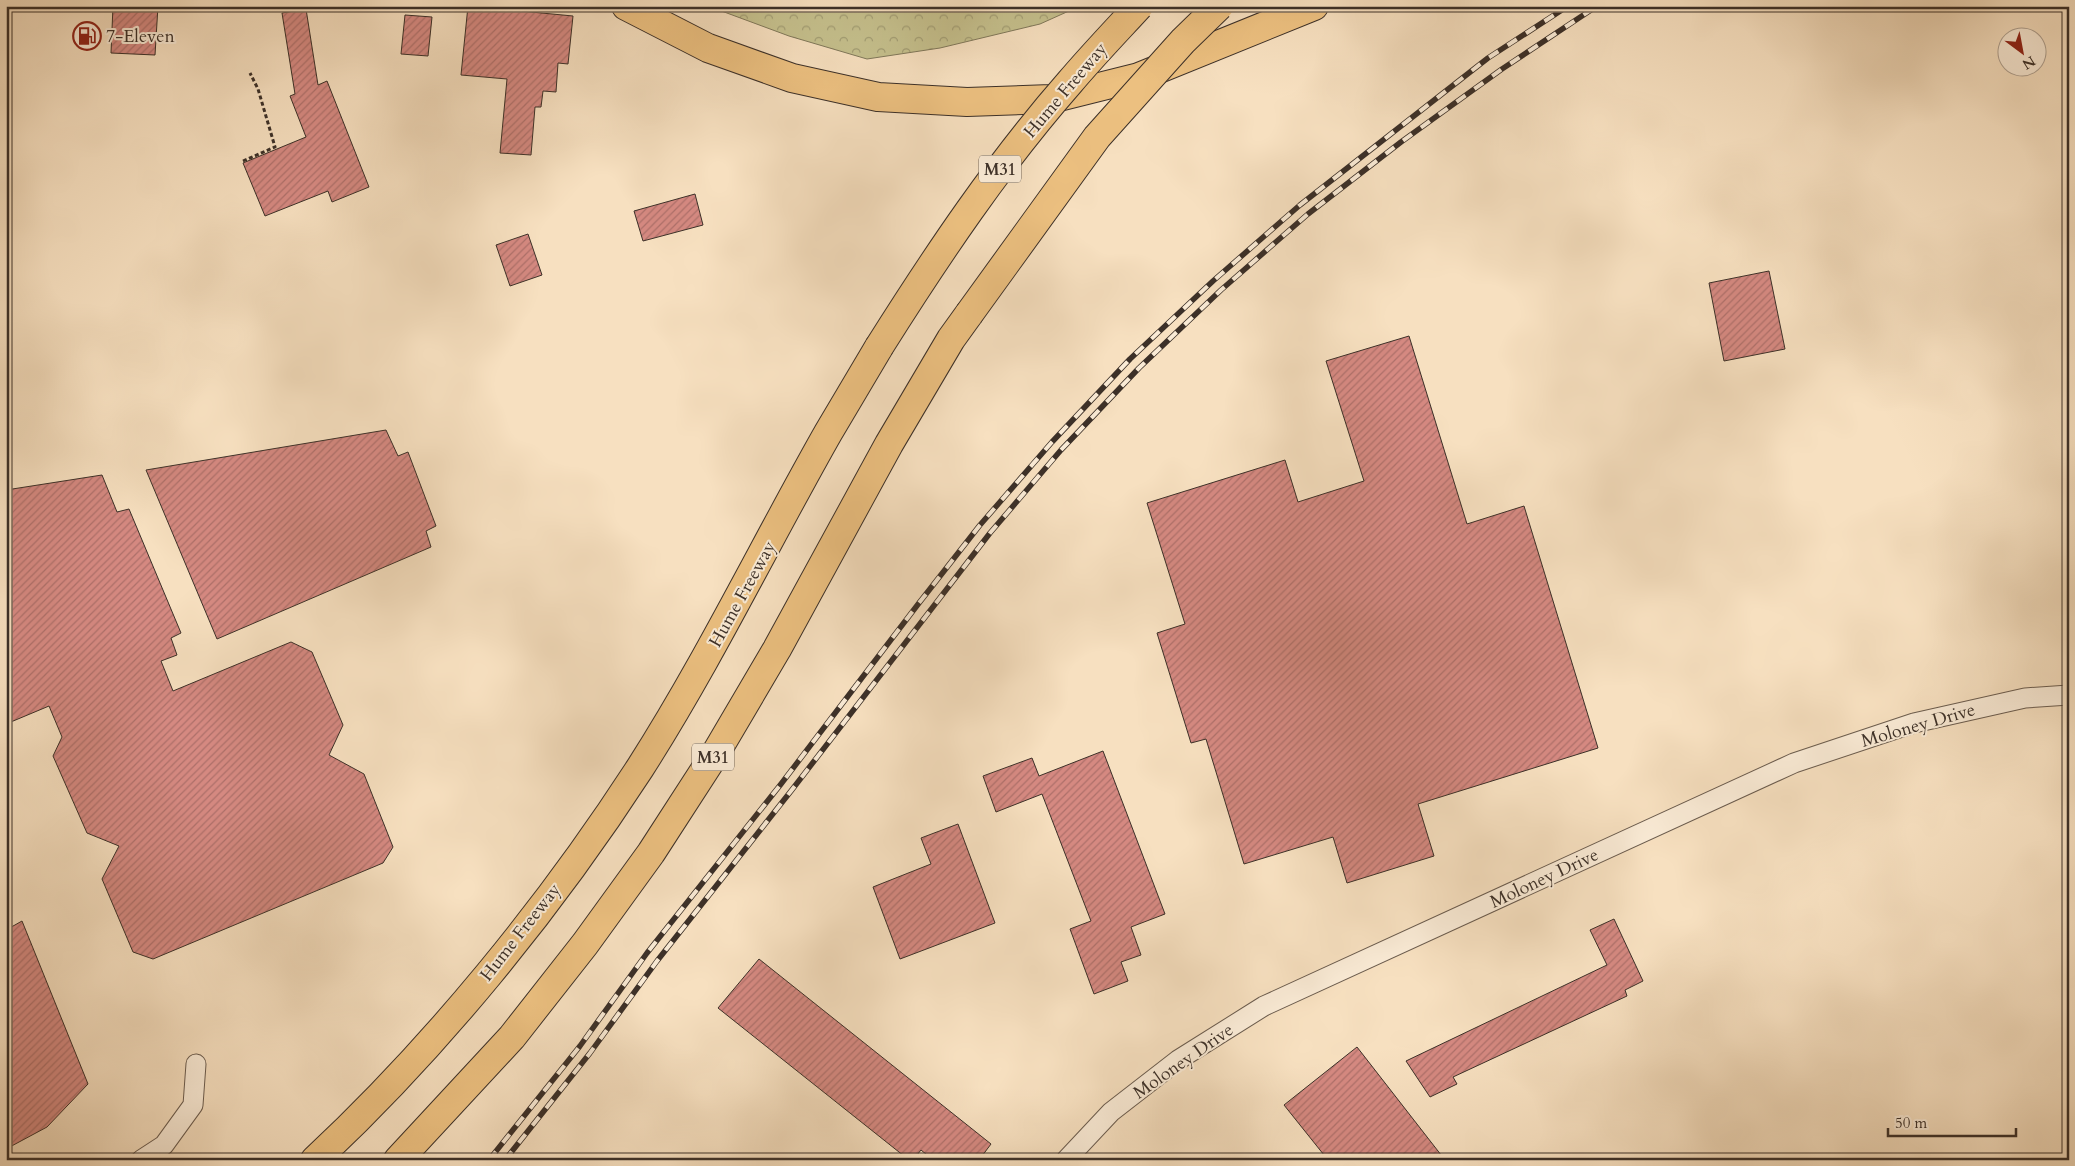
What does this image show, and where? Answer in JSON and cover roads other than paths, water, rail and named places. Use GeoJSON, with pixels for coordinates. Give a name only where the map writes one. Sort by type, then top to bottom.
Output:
{"type":"FeatureCollection","features":[{"type":"Feature","properties":{"kind":"highway"},"geometry":{"type":"LineString","coordinates":[[626,6],[708,48],[792,78],[878,97],[967,102],[1051,99],[1139,77],[1314,6]]}},
{"type":"Feature","properties":{"kind":"highway","name":"Hume Freeway"},"geometry":{"type":"LineString","coordinates":[[315,1160],[410,1063],[491,971],[572,867],[640,768],[706,659],[828,434],[923,277],[992,180],[1069,82],[1140,6]]}},
{"type":"Feature","properties":{"kind":"highway","name":"M31"},"geometry":{"type":"LineString","coordinates":[[398,1160],[512,1037],[585,944],[651,853],[722,742],[777,649],[889,444],[951,340],[1097,137],[1183,41],[1219,6]]}},
{"type":"Feature","properties":{"kind":"street","name":"Moloney Drive"},"geometry":{"type":"LineString","coordinates":[[1066,1160],[1111,1112],[1178,1060],[1264,1006],[1794,763],[1914,723],[2024,698],[2069,695]]}},
{"type":"Feature","properties":{"kind":"street"},"geometry":{"type":"LineString","coordinates":[[141,1160],[164,1145],[193,1106],[196,1064]]}},
{"type":"Feature","properties":{"kind":"railway"},"geometry":{"type":"LineString","coordinates":[[489,1160],[580,1046],[647,953],[781,784],[980,525],[1052,442],[1130,359],[1213,281],[1300,205],[1488,58],[1568,6]]}},
{"type":"Feature","properties":{"kind":"railway"},"geometry":{"type":"LineString","coordinates":[[505,1160],[590,1053],[657,961],[990,533],[1061,450],[1139,368],[1221,290],[1308,214],[1401,142],[1502,69],[1597,6]]}},
{"type":"Feature","properties":{"kind":"place","name":"7-Eleven"},"geometry":{"type":"Point","coordinates":[87,36]}}]}
